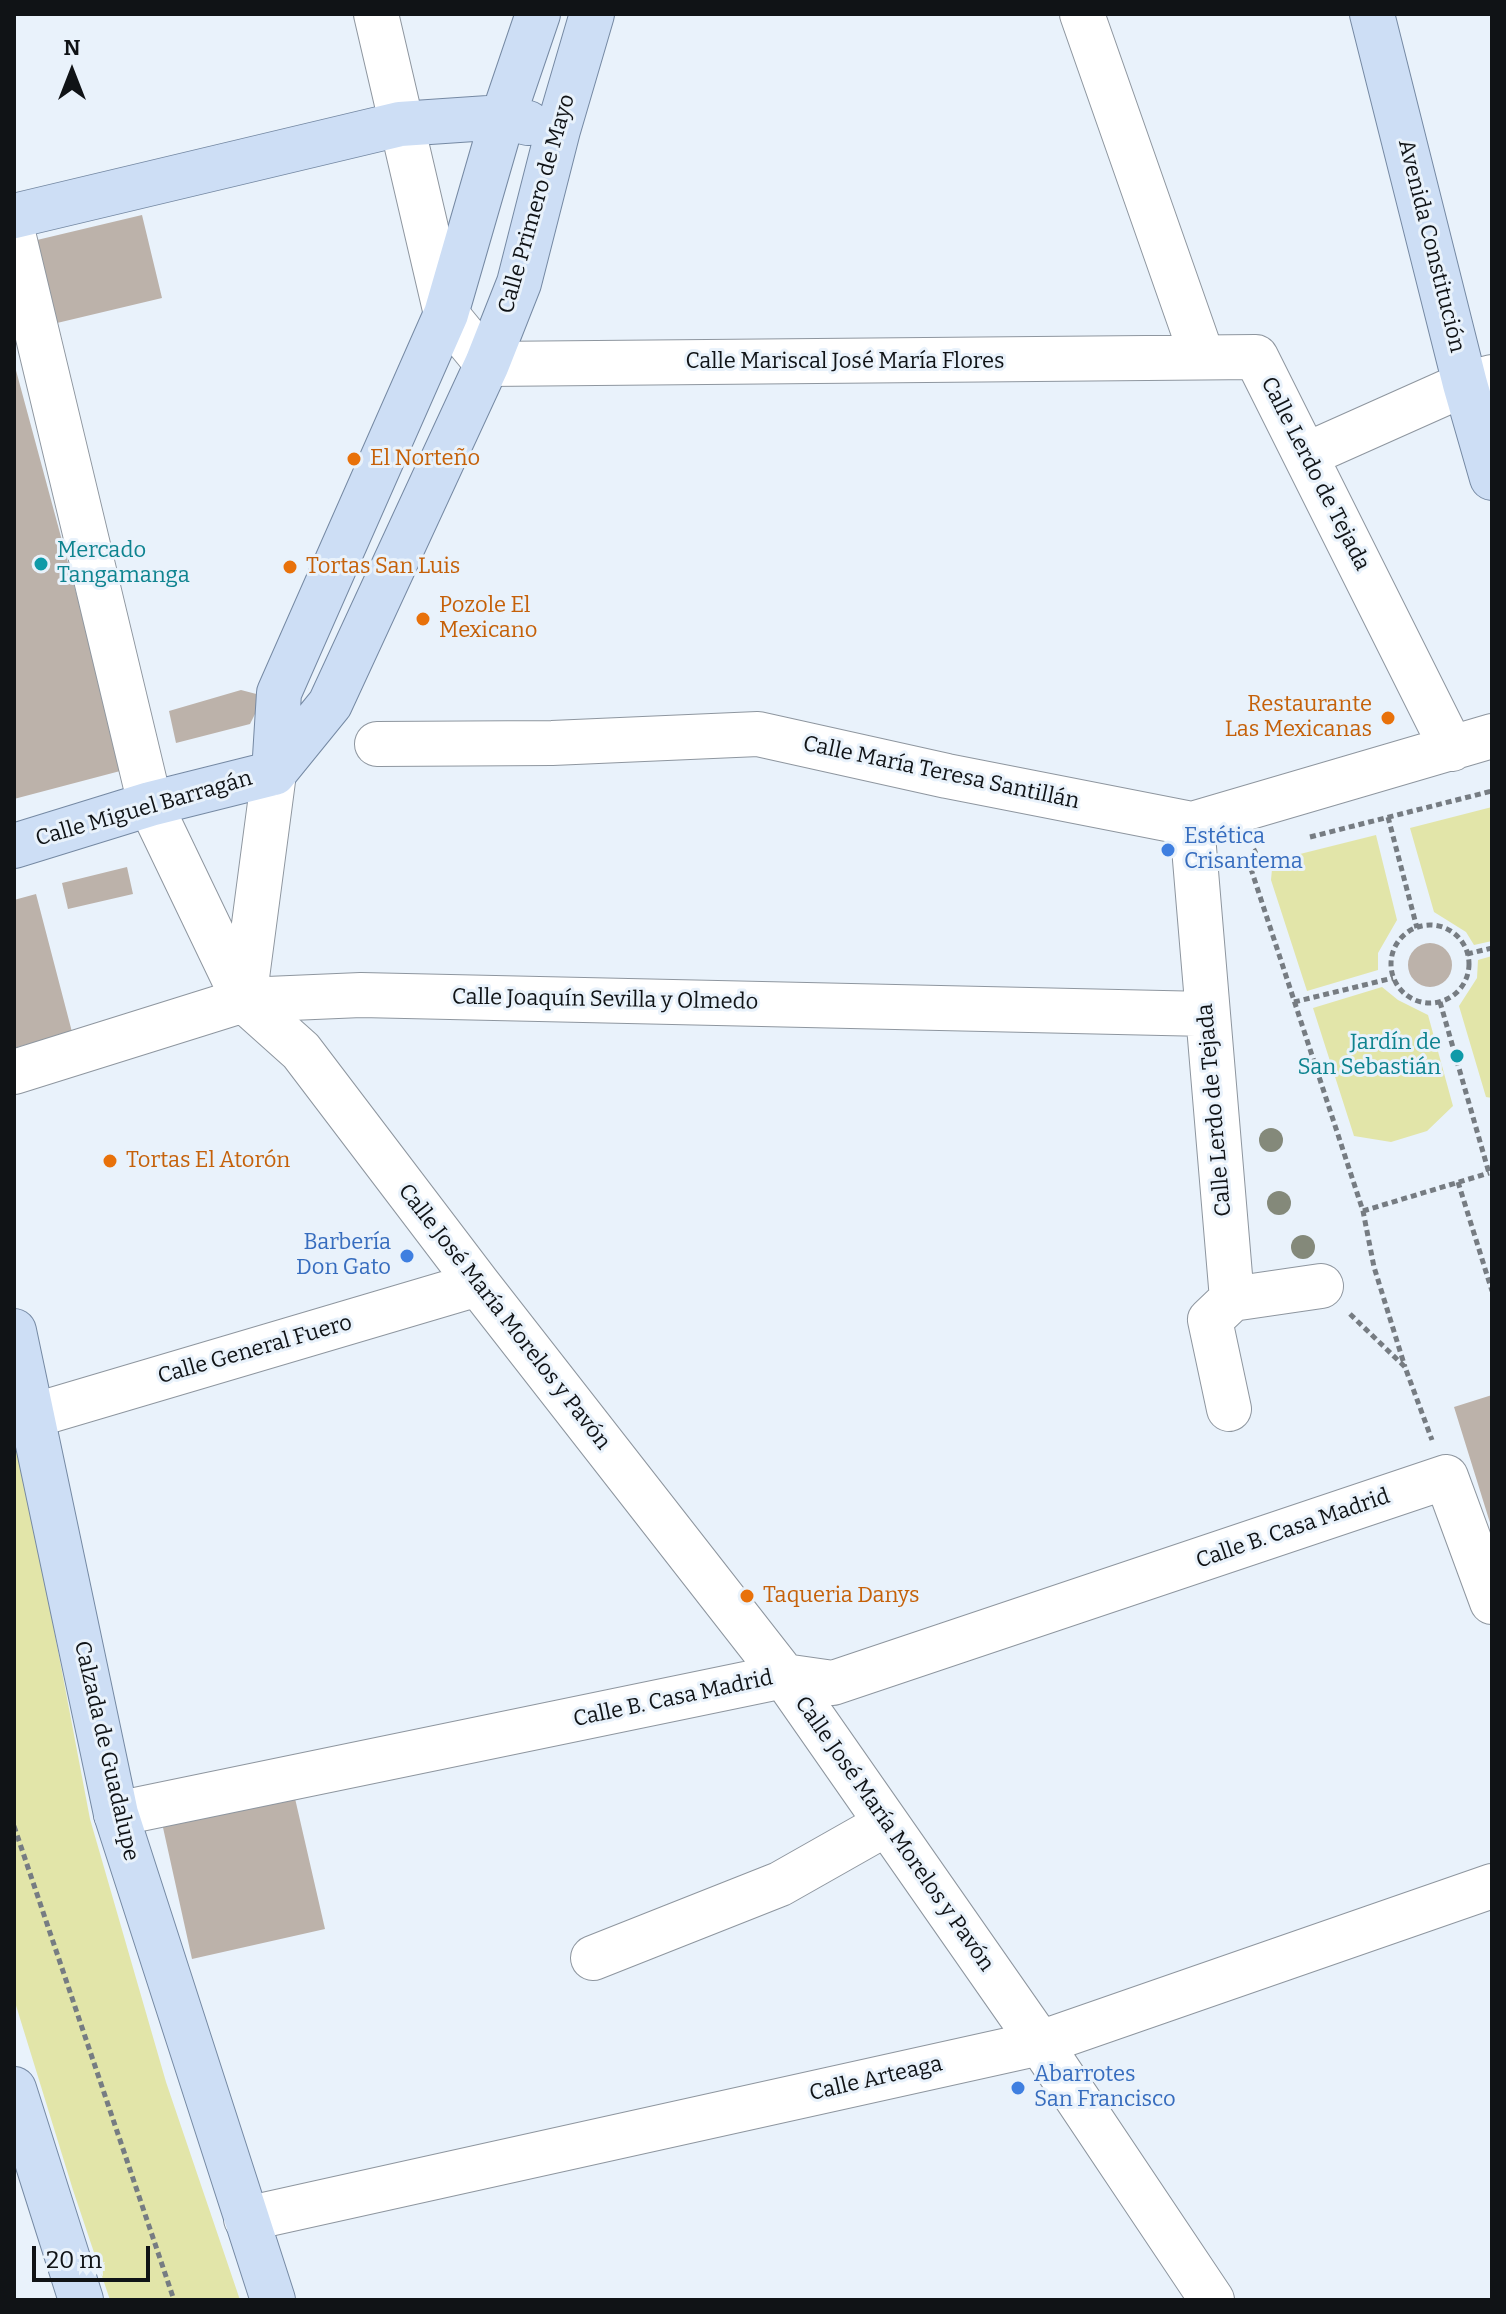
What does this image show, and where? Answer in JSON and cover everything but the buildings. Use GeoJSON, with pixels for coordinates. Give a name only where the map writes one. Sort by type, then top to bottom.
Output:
{"type":"FeatureCollection","features":[{"type":"Feature","properties":{"kind":"main road","name":"Avenida Constitución"},"geometry":{"type":"LineString","coordinates":[[1372,14],[1479,380],[1492,478]]}},
{"type":"Feature","properties":{"kind":"main road"},"geometry":{"type":"LineString","coordinates":[[274,773],[279,693],[446,314],[503,117],[535,24],[587,32]]}},
{"type":"Feature","properties":{"kind":"main road","name":"Calle Primero de Mayo"},"geometry":{"type":"LineString","coordinates":[[274,773],[330,704],[487,364],[519,283],[587,32]]}},
{"type":"Feature","properties":{"kind":"main road"},"geometry":{"type":"LineString","coordinates":[[14,216],[400,124],[503,117],[558,130]]}},
{"type":"Feature","properties":{"kind":"main road","name":"Calle Miguel Barragán"},"geometry":{"type":"LineString","coordinates":[[14,846],[150,804],[274,773]]}},
{"type":"Feature","properties":{"kind":"main road","name":"Calzada de Guadalupe"},"geometry":{"type":"LineString","coordinates":[[14,1331],[116,1814],[273,2300]]}},
{"type":"Feature","properties":{"kind":"main road"},"geometry":{"type":"LineString","coordinates":[[14,2089],[27,2170],[81,2300]]}},
{"type":"Feature","properties":{"kind":"street"},"geometry":{"type":"LineString","coordinates":[[376,14],[446,314],[487,364]]}},
{"type":"Feature","properties":{"kind":"street"},"geometry":{"type":"LineString","coordinates":[[1082,14],[1202,356]]}},
{"type":"Feature","properties":{"kind":"street","name":"Calle José María Morelos y Pavón"},"geometry":{"type":"LineString","coordinates":[[14,237],[150,804],[244,1000],[301,1051],[478,1284],[784,1676],[1040,2043],[1212,2300]]}},
{"type":"Feature","properties":{"kind":"street","name":"Calle Mariscal José María Flores"},"geometry":{"type":"LineString","coordinates":[[487,364],[1142,360],[1202,356]]}},
{"type":"Feature","properties":{"kind":"street","name":"Calle Lerdo de Tejada"},"geometry":{"type":"LineString","coordinates":[[1202,356],[1256,357],[1306,455],[1472,743]]}},
{"type":"Feature","properties":{"kind":"street"},"geometry":{"type":"LineString","coordinates":[[1306,455],[1479,380]]}},
{"type":"Feature","properties":{"kind":"street","name":"Calle María Teresa Santillán"},"geometry":{"type":"LineString","coordinates":[[377,744],[552,743],[758,734],[947,776],[1192,824],[1472,743]]}},
{"type":"Feature","properties":{"kind":"street"},"geometry":{"type":"LineString","coordinates":[[244,1000],[274,773]]}},
{"type":"Feature","properties":{"kind":"street","name":"Calle Lerdo de Tejada"},"geometry":{"type":"LineString","coordinates":[[1192,824],[1232,1299]]}},
{"type":"Feature","properties":{"kind":"street","name":"Calle Joaquín Sevilla y Olmedo"},"geometry":{"type":"LineString","coordinates":[[14,1072],[244,1000],[361,995],[1207,1014]]}},
{"type":"Feature","properties":{"kind":"street","name":"Calle General Fuero"},"geometry":{"type":"LineString","coordinates":[[32,1416],[478,1284]]}},
{"type":"Feature","properties":{"kind":"street"},"geometry":{"type":"LineString","coordinates":[[1229,1409],[1210,1320],[1232,1299],[1321,1286]]}},
{"type":"Feature","properties":{"kind":"street"},"geometry":{"type":"LineString","coordinates":[[1446,1477],[1492,1602]]}},
{"type":"Feature","properties":{"kind":"street","name":"Calle B. Casa Madrid"},"geometry":{"type":"LineString","coordinates":[[116,1814],[784,1676],[833,1683],[1446,1477]]}},
{"type":"Feature","properties":{"kind":"street"},"geometry":{"type":"LineString","coordinates":[[593,1958],[780,1884],[886,1824]]}},
{"type":"Feature","properties":{"kind":"street","name":"Calle Arteaga"},"geometry":{"type":"LineString","coordinates":[[246,2219],[1040,2043],[1492,1886]]}},
{"type":"Feature","properties":{"kind":"path"},"geometry":{"type":"LineString","coordinates":[[1299,840],[1492,791]]}},
{"type":"Feature","properties":{"kind":"path"},"geometry":{"type":"LineString","coordinates":[[1388,817],[1417,928]]}},
{"type":"Feature","properties":{"kind":"path"},"geometry":{"type":"LineString","coordinates":[[1270,847],[1255,851],[1251,869],[1363,1211],[1374,1267],[1405,1367],[1446,1477]]}},
{"type":"Feature","properties":{"kind":"path"},"geometry":{"type":"LineString","coordinates":[[1435,926],[1447,930],[1465,947],[1467,954],[1468,972],[1464,983],[1456,993],[1440,1002],[1421,1002],[1409,998],[1393,978],[1390,964],[1393,951],[1399,940],[1417,928],[1435,926]]}},
{"type":"Feature","properties":{"kind":"path"},"geometry":{"type":"LineString","coordinates":[[1467,954],[1492,948]]}},
{"type":"Feature","properties":{"kind":"path"},"geometry":{"type":"LineString","coordinates":[[1294,1002],[1393,978]]}},
{"type":"Feature","properties":{"kind":"path"},"geometry":{"type":"LineString","coordinates":[[1363,1211],[1490,1173],[1440,1002]]}},
{"type":"Feature","properties":{"kind":"path"},"geometry":{"type":"LineString","coordinates":[[1458,1182],[1492,1291]]}},
{"type":"Feature","properties":{"kind":"path"},"geometry":{"type":"LineString","coordinates":[[1321,1286],[1405,1367]]}},
{"type":"Feature","properties":{"kind":"path"},"geometry":{"type":"LineString","coordinates":[[14,1826],[174,2300]]}},
{"type":"Feature","properties":{"kind":"green space"},"geometry":{"type":"Polygon","coordinates":[[[1492,807],[1492,941],[1474,945],[1466,932],[1434,912],[1410,828],[1492,807]]]}},
{"type":"Feature","properties":{"kind":"green space"},"geometry":{"type":"Polygon","coordinates":[[[1376,835],[1397,920],[1378,953],[1378,970],[1307,991],[1271,880],[1272,869],[1280,859],[1376,835]]]}},
{"type":"Feature","properties":{"kind":"green space"},"geometry":{"type":"Polygon","coordinates":[[[1492,956],[1492,1098],[1486,1097],[1459,1006],[1477,978],[1478,960],[1492,956]]]}},
{"type":"Feature","properties":{"kind":"green space"},"geometry":{"type":"Polygon","coordinates":[[[1382,987],[1398,1000],[1428,1015],[1453,1106],[1427,1131],[1391,1142],[1354,1136],[1313,1008],[1382,987]]]}},
{"type":"Feature","properties":{"kind":"green space"},"geometry":{"type":"Polygon","coordinates":[[[14,1419],[90,1819],[166,2082],[240,2300],[110,2300],[14,1999],[14,1419]]]}},
{"type":"Feature","properties":{"kind":"place","name":"El Norteño"},"geometry":{"type":"Point","coordinates":[354,459]}},
{"type":"Feature","properties":{"kind":"place","name":"Mercado Tangamanga"},"geometry":{"type":"Point","coordinates":[41,564]}},
{"type":"Feature","properties":{"kind":"place","name":"Tortas San Luis"},"geometry":{"type":"Point","coordinates":[290,567]}},
{"type":"Feature","properties":{"kind":"place","name":"Pozole El Mexicano"},"geometry":{"type":"Point","coordinates":[423,619]}},
{"type":"Feature","properties":{"kind":"place","name":"Restaurante Las Mexicanas"},"geometry":{"type":"Point","coordinates":[1388,718]}},
{"type":"Feature","properties":{"kind":"place","name":"Estética Crisantema"},"geometry":{"type":"Point","coordinates":[1168,850]}},
{"type":"Feature","properties":{"kind":"place","name":"Jardín de San Sebastián"},"geometry":{"type":"Point","coordinates":[1457,1056]}},
{"type":"Feature","properties":{"kind":"place","name":"Tortas El Atorón"},"geometry":{"type":"Point","coordinates":[110,1161]}},
{"type":"Feature","properties":{"kind":"place","name":"Barbería Don Gato"},"geometry":{"type":"Point","coordinates":[407,1256]}},
{"type":"Feature","properties":{"kind":"place","name":"Taqueria Danys"},"geometry":{"type":"Point","coordinates":[747,1596]}},
{"type":"Feature","properties":{"kind":"place","name":"Abarrotes San Francisco"},"geometry":{"type":"Point","coordinates":[1018,2088]}}]}
